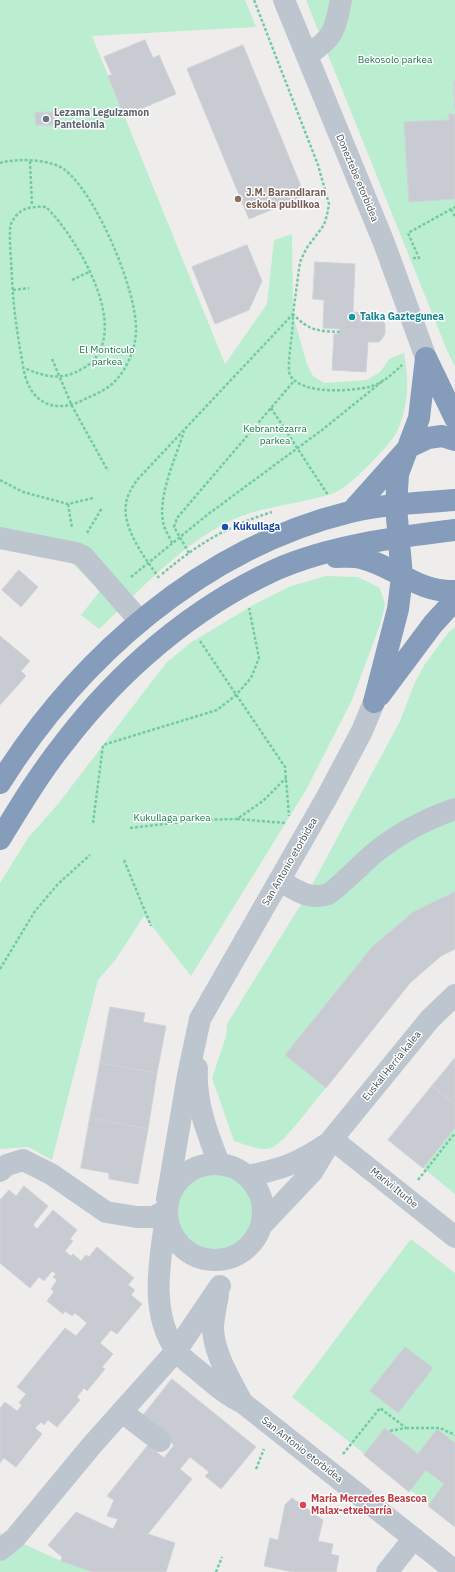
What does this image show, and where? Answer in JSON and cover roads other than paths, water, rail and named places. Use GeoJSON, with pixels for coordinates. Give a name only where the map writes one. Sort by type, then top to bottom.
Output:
{"type":"FeatureCollection","features":[{"type":"Feature","properties":{"kind":"highway"},"geometry":{"type":"LineString","coordinates":[[416,360],[455,418]]}},
{"type":"Feature","properties":{"kind":"highway"},"geometry":{"type":"LineString","coordinates":[[374,702],[398,609],[402,577],[396,506],[398,474],[419,418],[416,360]]}},
{"type":"Feature","properties":{"kind":"highway"},"geometry":{"type":"LineString","coordinates":[[351,512],[409,447],[428,438],[442,436],[455,440]]}},
{"type":"Feature","properties":{"kind":"highway"},"geometry":{"type":"LineString","coordinates":[[0,783],[40,725],[77,681],[140,621],[204,575],[264,543],[305,525],[351,512],[455,500]]}},
{"type":"Feature","properties":{"kind":"highway"},"geometry":{"type":"LineString","coordinates":[[0,839],[30,790],[64,743],[98,701],[124,675],[161,642],[225,597],[276,570],[317,556],[399,536],[455,530]]}},
{"type":"Feature","properties":{"kind":"highway"},"geometry":{"type":"LineString","coordinates":[[317,556],[360,558],[383,566],[402,577],[429,589],[455,592]]}},
{"type":"Feature","properties":{"kind":"highway"},"geometry":{"type":"LineString","coordinates":[[374,702],[433,624],[455,600]]}},
{"type":"Feature","properties":{"kind":"street","name":"Doneztebe etorbidea"},"geometry":{"type":"LineString","coordinates":[[284,0],[384,242],[416,360]]}},
{"type":"Feature","properties":{"kind":"street"},"geometry":{"type":"LineString","coordinates":[[307,55],[324,44],[332,33],[335,27],[341,0]]}},
{"type":"Feature","properties":{"kind":"street"},"geometry":{"type":"LineString","coordinates":[[0,538],[76,552],[83,556],[140,621]]}},
{"type":"Feature","properties":{"kind":"street","name":"San Antonio etorbidea"},"geometry":{"type":"LineString","coordinates":[[374,702],[362,731],[327,797],[200,1019],[188,1075],[166,1209],[158,1274],[158,1298],[166,1334],[176,1351],[228,1396],[243,1403],[455,1571]]}},
{"type":"Feature","properties":{"kind":"street"},"geometry":{"type":"LineString","coordinates":[[280,881],[306,896],[328,894],[373,854],[400,835],[435,816],[455,809]]}},
{"type":"Feature","properties":{"kind":"street","name":"Euskal Herria kalea"},"geometry":{"type":"LineString","coordinates":[[261,1226],[312,1172],[332,1139],[430,1019],[455,995]]}},
{"type":"Feature","properties":{"kind":"street","name":"San Antonio etorbidea"},"geometry":{"type":"LineString","coordinates":[[200,1019],[196,1083],[207,1134],[219,1163]]}},
{"type":"Feature","properties":{"kind":"street","name":"Euskal Herria kalea"},"geometry":{"type":"LineString","coordinates":[[248,1176],[293,1164],[304,1159],[332,1139]]}},
{"type":"Feature","properties":{"kind":"street","name":"Marivi Iturbe"},"geometry":{"type":"LineString","coordinates":[[332,1139],[455,1237]]}},
{"type":"Feature","properties":{"kind":"street"},"geometry":{"type":"LineString","coordinates":[[0,1171],[7,1165],[23,1160],[51,1174],[106,1212],[137,1217],[153,1217],[166,1209]]}},
{"type":"Feature","properties":{"kind":"street"},"geometry":{"type":"LineString","coordinates":[[219,1163],[235,1167],[248,1176],[256,1186],[262,1199],[263,1212],[261,1226],[250,1245],[241,1252],[228,1258],[214,1260],[200,1258],[187,1252],[177,1243],[169,1230],[166,1209],[173,1187],[193,1168],[206,1164],[219,1163]]}},
{"type":"Feature","properties":{"kind":"street","name":"San Antonio etorbidea"},"geometry":{"type":"LineString","coordinates":[[241,1252],[220,1286],[213,1328],[216,1347],[225,1370],[243,1403]]}},
{"type":"Feature","properties":{"kind":"street"},"geometry":{"type":"LineString","coordinates":[[0,1550],[15,1538],[38,1508],[176,1351],[220,1286]]}},
{"type":"Feature","properties":{"kind":"street"},"geometry":{"type":"LineString","coordinates":[[122,1412],[160,1441]]}},
{"type":"Feature","properties":{"kind":"street"},"geometry":{"type":"LineString","coordinates":[[387,1572],[414,1538]]}},
{"type":"Feature","properties":{"kind":"place","name":"Lezama Leguizamon Pantelonia"},"geometry":{"type":"Point","coordinates":[46,119]}},
{"type":"Feature","properties":{"kind":"place","name":"J.M. Barandiaran eskola publikoa"},"geometry":{"type":"Point","coordinates":[238,199]}},
{"type":"Feature","properties":{"kind":"place","name":"Talka Gaztegunea"},"geometry":{"type":"Point","coordinates":[352,317]}},
{"type":"Feature","properties":{"kind":"place","name":"Kukullaga"},"geometry":{"type":"Point","coordinates":[225,527]}},
{"type":"Feature","properties":{"kind":"place","name":"María Mercedes Beascoa Malax-etxebarría"},"geometry":{"type":"Point","coordinates":[303,1505]}},
{"type":"Feature","properties":{"kind":"park label","name":"Bekosolo parkea"},"geometry":{"type":"Point","coordinates":[395,60]}},
{"type":"Feature","properties":{"kind":"park label","name":"El Monticulo parkea"},"geometry":{"type":"Point","coordinates":[107,356]}},
{"type":"Feature","properties":{"kind":"park label","name":"Kebrantezarra parkea"},"geometry":{"type":"Point","coordinates":[275,434]}},
{"type":"Feature","properties":{"kind":"park label","name":"Kukullaga parkea"},"geometry":{"type":"Point","coordinates":[172,818]}}]}
